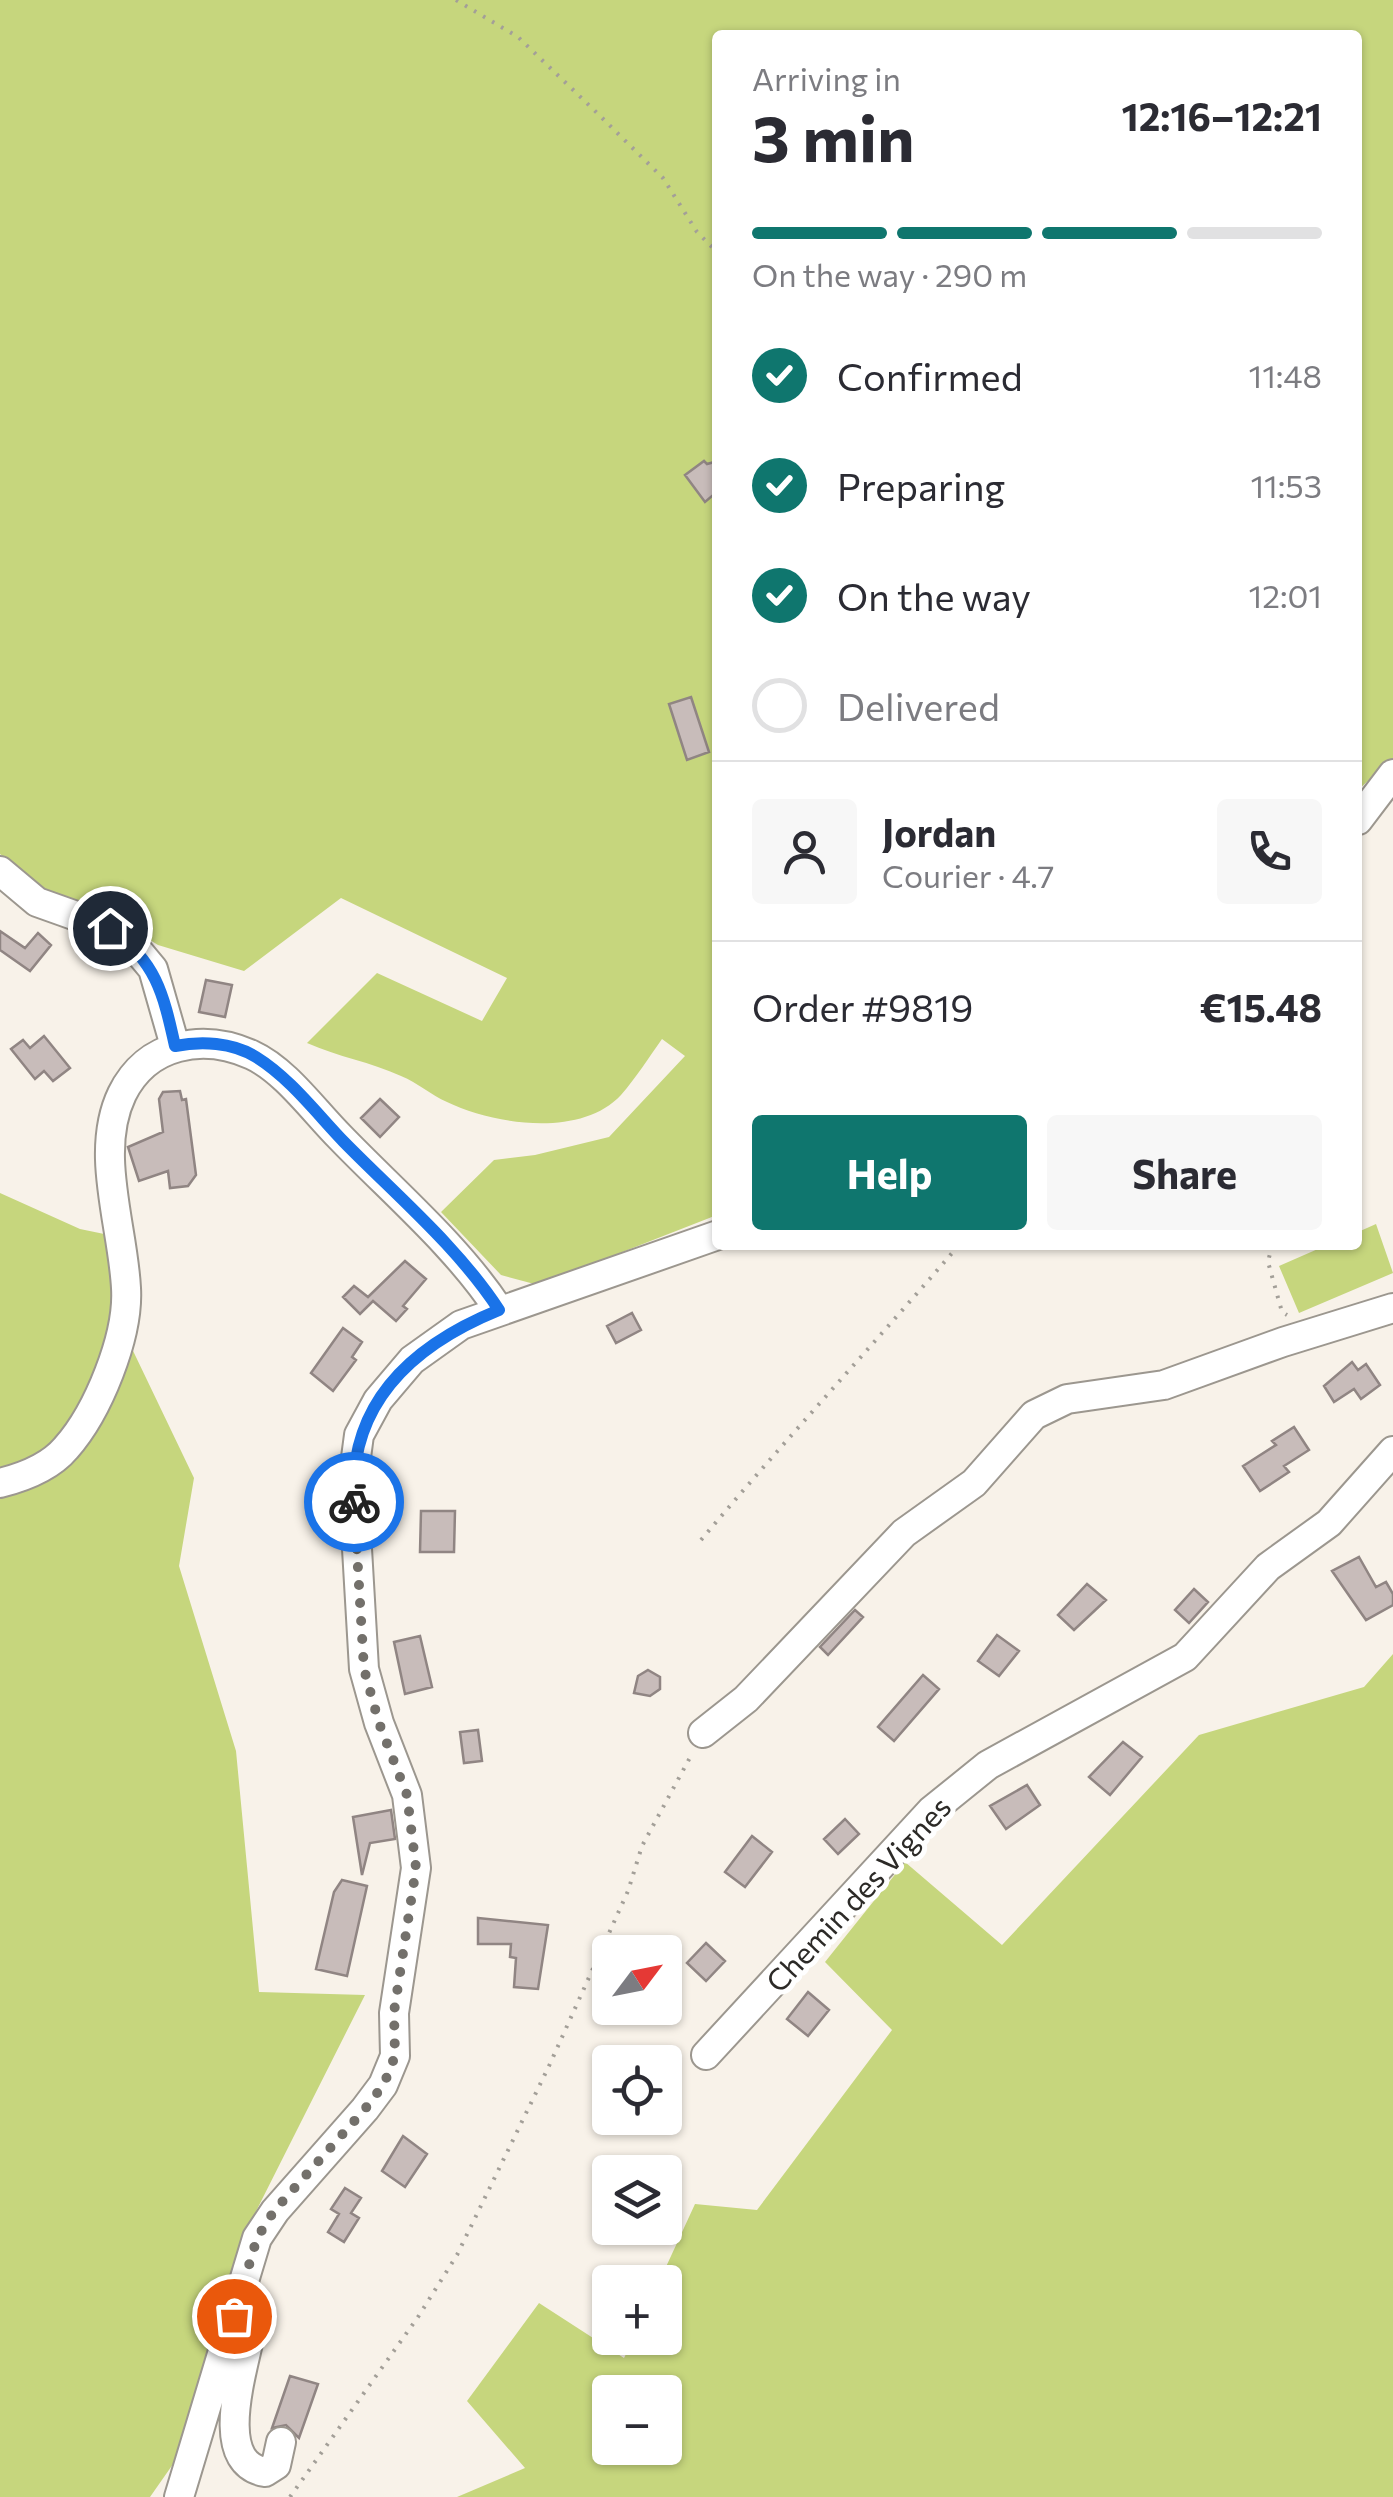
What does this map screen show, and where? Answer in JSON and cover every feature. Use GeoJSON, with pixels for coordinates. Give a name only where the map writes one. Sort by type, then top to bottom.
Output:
{"type":"FeatureCollection","features":[{"type":"Feature","properties":{"kind":"street"},"geometry":{"type":"LineString","coordinates":[[1362,815],[1393,774]]}},
{"type":"Feature","properties":{"kind":"street"},"geometry":{"type":"LineString","coordinates":[[0,871],[37,902],[110,928],[134,945],[153,969],[175,1046]]}},
{"type":"Feature","properties":{"kind":"street"},"geometry":{"type":"LineString","coordinates":[[0,1483],[42,1467],[64,1450],[89,1416],[121,1337],[126,1292],[110,1130],[123,1091],[152,1058],[175,1046],[218,1044],[255,1056],[289,1085],[447,1249],[499,1310]]}},
{"type":"Feature","properties":{"kind":"street"},"geometry":{"type":"LineString","coordinates":[[179,2497],[257,2238],[274,2211],[384,2084],[395,2056],[394,2012],[416,1868],[407,1795],[379,1723],[364,1669],[353,1480],[360,1435],[378,1400],[412,1360],[461,1325],[712,1237]]}},
{"type":"Feature","properties":{"kind":"street"},"geometry":{"type":"LineString","coordinates":[[703,1733],[746,1699],[904,1533],[974,1483],[1034,1415],[1067,1399],[1164,1385],[1393,1308]]}},
{"type":"Feature","properties":{"kind":"street","name":"Chemin des Vignes"},"geometry":{"type":"LineString","coordinates":[[706,2055],[931,1811],[988,1766],[1185,1657],[1268,1567],[1329,1523],[1393,1451]]}},
{"type":"Feature","properties":{"kind":"street"},"geometry":{"type":"LineString","coordinates":[[234,2316],[251,2330],[233,2435],[238,2455],[251,2470],[265,2472],[276,2466],[281,2442]]}},
{"type":"Feature","properties":{"kind":"street"},"geometry":{"type":"LineString","coordinates":[[164,2497],[190,2456]]}},
{"type":"Feature","properties":{"kind":"path"},"geometry":{"type":"LineString","coordinates":[[456,0],[518,37],[594,110],[663,178],[712,247]]}},
{"type":"Feature","properties":{"kind":"path"},"geometry":{"type":"LineString","coordinates":[[701,1540],[794,1428],[865,1355],[956,1250]]}},
{"type":"Feature","properties":{"kind":"path"},"geometry":{"type":"LineString","coordinates":[[1271,1250],[1268,1262],[1282,1312],[1295,1322]]}},
{"type":"Feature","properties":{"kind":"path"},"geometry":{"type":"LineString","coordinates":[[290,2497],[418,2317],[457,2255],[628,1891],[642,1846],[703,1733]]}},
{"type":"Feature","properties":{"kind":"green space"},"geometry":{"type":"Polygon","coordinates":[[[0,0],[1393,0],[1393,758],[1362,786],[1362,30],[712,30],[712,1217],[538,1285],[501,1275],[441,1212],[494,1160],[535,1155],[609,1137],[685,1056],[662,1039],[621,1095],[604,1109],[584,1117],[537,1123],[489,1117],[447,1102],[390,1071],[307,1043],[377,973],[482,1021],[507,978],[341,898],[244,971],[158,945],[118,920],[45,893],[0,854],[0,0]]]}},
{"type":"Feature","properties":{"kind":"green space"},"geometry":{"type":"Polygon","coordinates":[[[0,1193],[80,1229],[109,1235],[112,1307],[194,1478],[179,1566],[236,1751],[259,1992],[365,1995],[243,2237],[185,2447],[150,2497],[0,2497],[0,1193]]]}},
{"type":"Feature","properties":{"kind":"green space"},"geometry":{"type":"Polygon","coordinates":[[[1376,1224],[1393,1273],[1299,1313],[1279,1266],[1316,1250],[1362,1250],[1362,1230],[1376,1224]]]}},
{"type":"Feature","properties":{"kind":"green space"},"geometry":{"type":"Polygon","coordinates":[[[1393,1654],[1393,2497],[457,2497],[525,2468],[467,2401],[539,2303],[592,2337],[592,2355],[682,2355],[682,2265],[667,2265],[676,2245],[682,2245],[682,2232],[695,2204],[757,2210],[892,2030],[825,1962],[905,1862],[1002,1945],[1199,1735],[1364,1687],[1393,1654]]]}},
{"type":"Feature","properties":{"kind":"building"},"geometry":{"type":"Polygon","coordinates":[[[704,461],[712,463],[712,496],[705,502],[685,475],[704,461]]]}},
{"type":"Feature","properties":{"kind":"building"},"geometry":{"type":"Polygon","coordinates":[[[691,697],[709,752],[687,760],[669,704],[691,697]]]}},
{"type":"Feature","properties":{"kind":"building"},"geometry":{"type":"Polygon","coordinates":[[[0,931],[25,948],[38,933],[51,945],[30,971],[0,950],[0,931]]]}},
{"type":"Feature","properties":{"kind":"building"},"geometry":{"type":"Polygon","coordinates":[[[206,980],[232,985],[225,1017],[199,1012],[206,980]]]}},
{"type":"Feature","properties":{"kind":"building"},"geometry":{"type":"Polygon","coordinates":[[[44,1036],[70,1068],[53,1081],[44,1071],[35,1079],[11,1049],[23,1040],[30,1048],[44,1036]]]}},
{"type":"Feature","properties":{"kind":"building"},"geometry":{"type":"Polygon","coordinates":[[[180,1091],[182,1100],[186,1099],[196,1175],[188,1186],[170,1188],[168,1171],[139,1181],[128,1147],[163,1132],[159,1099],[163,1092],[180,1091]]]}},
{"type":"Feature","properties":{"kind":"building"},"geometry":{"type":"Polygon","coordinates":[[[380,1099],[399,1117],[380,1137],[361,1118],[380,1099]]]}},
{"type":"Feature","properties":{"kind":"building"},"geometry":{"type":"Polygon","coordinates":[[[405,1261],[426,1279],[403,1306],[407,1309],[396,1321],[373,1301],[360,1314],[343,1297],[354,1286],[368,1297],[405,1261]]]}},
{"type":"Feature","properties":{"kind":"building"},"geometry":{"type":"Polygon","coordinates":[[[632,1313],[641,1330],[616,1343],[607,1326],[632,1313]]]}},
{"type":"Feature","properties":{"kind":"building"},"geometry":{"type":"Polygon","coordinates":[[[343,1328],[362,1342],[352,1357],[356,1360],[333,1391],[311,1373],[343,1328]]]}},
{"type":"Feature","properties":{"kind":"building"},"geometry":{"type":"Polygon","coordinates":[[[1352,1362],[1358,1370],[1366,1364],[1380,1385],[1361,1399],[1354,1389],[1334,1402],[1324,1386],[1352,1362]]]}},
{"type":"Feature","properties":{"kind":"building"},"geometry":{"type":"Polygon","coordinates":[[[1294,1427],[1309,1450],[1284,1466],[1289,1472],[1260,1491],[1243,1466],[1276,1445],[1272,1441],[1294,1427]]]}},
{"type":"Feature","properties":{"kind":"building"},"geometry":{"type":"Polygon","coordinates":[[[421,1511],[455,1511],[454,1552],[420,1552],[421,1511]]]}},
{"type":"Feature","properties":{"kind":"building"},"geometry":{"type":"Polygon","coordinates":[[[1359,1557],[1376,1587],[1386,1582],[1393,1594],[1393,1605],[1366,1620],[1332,1571],[1359,1557]]]}},
{"type":"Feature","properties":{"kind":"building"},"geometry":{"type":"Polygon","coordinates":[[[1087,1584],[1106,1600],[1074,1630],[1058,1615],[1087,1584]]]}},
{"type":"Feature","properties":{"kind":"building"},"geometry":{"type":"Polygon","coordinates":[[[1194,1589],[1208,1602],[1189,1623],[1175,1610],[1194,1589]]]}},
{"type":"Feature","properties":{"kind":"building"},"geometry":{"type":"Polygon","coordinates":[[[855,1610],[863,1617],[828,1655],[820,1647],[855,1610]]]}},
{"type":"Feature","properties":{"kind":"building"},"geometry":{"type":"Polygon","coordinates":[[[997,1635],[1019,1651],[999,1676],[978,1661],[997,1635]]]}},
{"type":"Feature","properties":{"kind":"building"},"geometry":{"type":"Polygon","coordinates":[[[420,1636],[432,1687],[405,1694],[394,1642],[420,1636]]]}},
{"type":"Feature","properties":{"kind":"building"},"geometry":{"type":"Polygon","coordinates":[[[648,1670],[660,1677],[660,1689],[650,1696],[634,1693],[638,1676],[648,1670]]]}},
{"type":"Feature","properties":{"kind":"building"},"geometry":{"type":"Polygon","coordinates":[[[923,1675],[939,1689],[894,1741],[878,1727],[923,1675]]]}},
{"type":"Feature","properties":{"kind":"building"},"geometry":{"type":"Polygon","coordinates":[[[478,1730],[482,1761],[464,1763],[460,1732],[478,1730]]]}},
{"type":"Feature","properties":{"kind":"building"},"geometry":{"type":"Polygon","coordinates":[[[1123,1742],[1142,1757],[1110,1795],[1089,1777],[1123,1742]]]}},
{"type":"Feature","properties":{"kind":"building"},"geometry":{"type":"Polygon","coordinates":[[[1027,1785],[1040,1805],[1006,1829],[990,1806],[1027,1785]]]}},
{"type":"Feature","properties":{"kind":"building"},"geometry":{"type":"Polygon","coordinates":[[[391,1810],[395,1839],[370,1843],[362,1875],[353,1817],[391,1810]]]}},
{"type":"Feature","properties":{"kind":"building"},"geometry":{"type":"Polygon","coordinates":[[[845,1819],[859,1834],[838,1854],[824,1839],[845,1819]]]}},
{"type":"Feature","properties":{"kind":"building"},"geometry":{"type":"Polygon","coordinates":[[[752,1836],[772,1852],[745,1887],[725,1872],[752,1836]]]}},
{"type":"Feature","properties":{"kind":"building"},"geometry":{"type":"Polygon","coordinates":[[[342,1880],[367,1886],[347,1976],[316,1969],[334,1892],[342,1880]]]}},
{"type":"Feature","properties":{"kind":"building"},"geometry":{"type":"Polygon","coordinates":[[[478,1918],[548,1925],[538,1989],[514,1987],[516,1958],[510,1957],[511,1944],[478,1944],[478,1918]]]}},
{"type":"Feature","properties":{"kind":"building"},"geometry":{"type":"Polygon","coordinates":[[[706,1943],[725,1961],[706,1981],[687,1963],[706,1943]]]}},
{"type":"Feature","properties":{"kind":"building"},"geometry":{"type":"Polygon","coordinates":[[[808,1992],[829,2010],[808,2036],[787,2019],[808,1992]]]}},
{"type":"Feature","properties":{"kind":"building"},"geometry":{"type":"Polygon","coordinates":[[[403,2136],[427,2154],[405,2187],[382,2171],[403,2136]]]}},
{"type":"Feature","properties":{"kind":"building"},"geometry":{"type":"Polygon","coordinates":[[[345,2188],[361,2198],[351,2213],[359,2218],[344,2242],[328,2232],[339,2214],[331,2209],[345,2188]]]}},
{"type":"Feature","properties":{"kind":"building"},"geometry":{"type":"Polygon","coordinates":[[[290,2376],[318,2384],[299,2438],[286,2425],[272,2428],[290,2376]]]}},
{"type":"Feature","properties":{"kind":"way so far"},"geometry":{"type":"LineString","coordinates":[[234,2316],[257,2238],[274,2211],[384,2084],[395,2056],[394,2012],[416,1868],[407,1795],[379,1723],[364,1669],[354,1502]]}},
{"type":"Feature","properties":{"kind":"route"},"geometry":{"type":"LineString","coordinates":[[110,928],[134,945],[153,969],[175,1046],[218,1044],[255,1056],[289,1085],[422,1223],[484,1288],[499,1310],[461,1325],[412,1360],[378,1400],[360,1435],[354,1502]]}}]}
